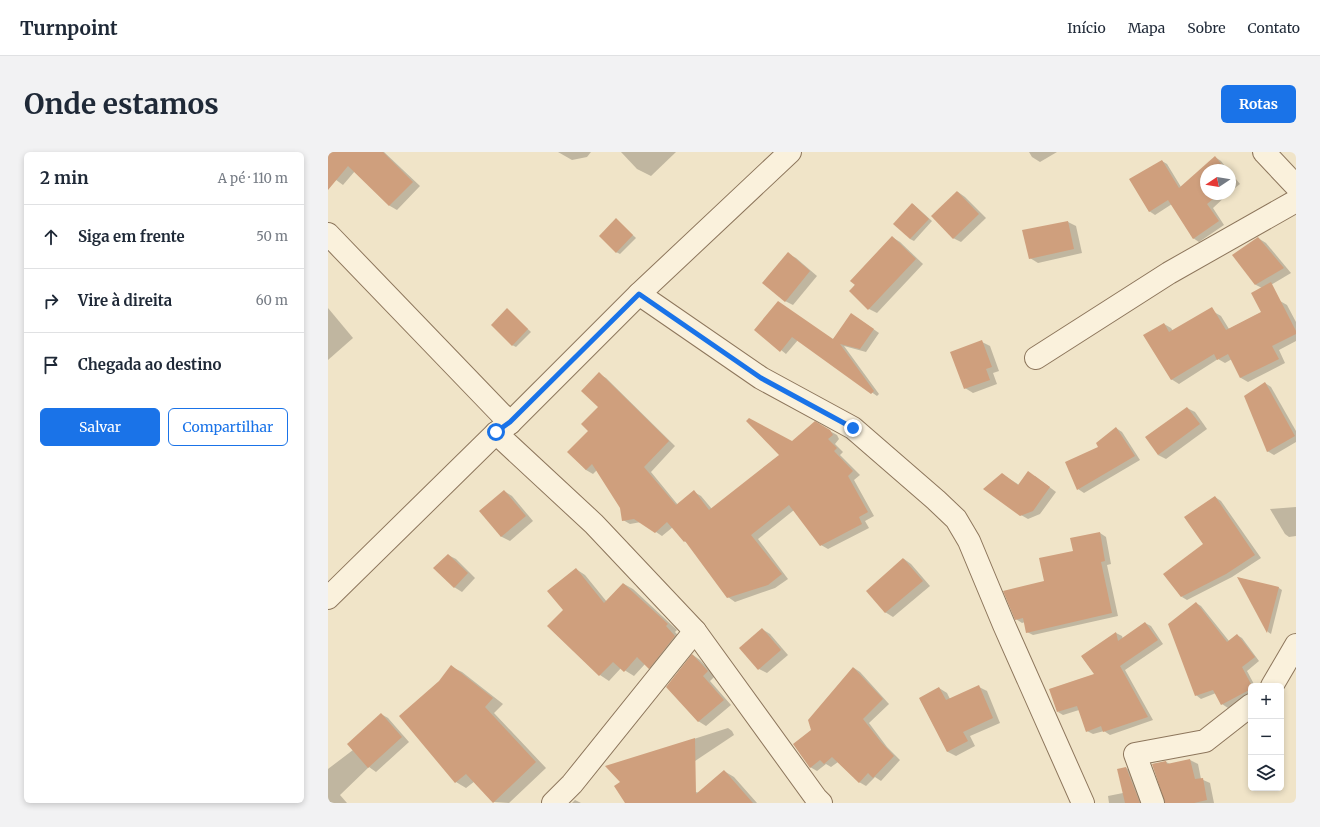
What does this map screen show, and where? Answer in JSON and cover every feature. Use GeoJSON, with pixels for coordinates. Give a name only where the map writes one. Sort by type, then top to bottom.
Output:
{"type":"FeatureCollection","features":[{"type":"Feature","properties":{"kind":"street"},"geometry":{"type":"LineString","coordinates":[[328,598],[639,294],[790,152]]}},
{"type":"Feature","properties":{"kind":"street"},"geometry":{"type":"LineString","coordinates":[[1264,152],[1296,186]]}},
{"type":"Feature","properties":{"kind":"street"},"geometry":{"type":"LineString","coordinates":[[1036,358],[1169,273],[1296,200]]}},
{"type":"Feature","properties":{"kind":"street"},"geometry":{"type":"LineString","coordinates":[[328,234],[503,428],[695,631],[816,801]]}},
{"type":"Feature","properties":{"kind":"street"},"geometry":{"type":"LineString","coordinates":[[639,294],[761,378],[853,428],[956,519],[969,541],[1004,625],[1083,803]]}},
{"type":"Feature","properties":{"kind":"street"},"geometry":{"type":"LineString","coordinates":[[553,803],[572,784],[695,631]]}},
{"type":"Feature","properties":{"kind":"street"},"geometry":{"type":"LineString","coordinates":[[1274,683],[1296,645]]}},
{"type":"Feature","properties":{"kind":"street"},"geometry":{"type":"LineString","coordinates":[[1153,803],[1135,754],[1205,741],[1248,706]]}},
{"type":"Feature","properties":{"kind":"building"},"geometry":{"type":"Polygon","coordinates":[[[328,152],[383,152],[413,182],[389,206],[348,166],[328,190],[328,152]]]}},
{"type":"Feature","properties":{"kind":"building"},"geometry":{"type":"Polygon","coordinates":[[[1215,156],[1221,164],[1206,164],[1215,156]]]}},
{"type":"Feature","properties":{"kind":"building"},"geometry":{"type":"Polygon","coordinates":[[[1162,160],[1179,188],[1200,169],[1200,200],[1212,200],[1207,204],[1219,221],[1193,239],[1168,200],[1149,212],[1129,179],[1162,160]]]}},
{"type":"Feature","properties":{"kind":"building"},"geometry":{"type":"Polygon","coordinates":[[[957,191],[979,214],[953,239],[931,216],[957,191]]]}},
{"type":"Feature","properties":{"kind":"building"},"geometry":{"type":"Polygon","coordinates":[[[912,203],[929,219],[910,239],[893,224],[912,203]]]}},
{"type":"Feature","properties":{"kind":"building"},"geometry":{"type":"Polygon","coordinates":[[[616,218],[633,235],[616,253],[599,236],[616,218]]]}},
{"type":"Feature","properties":{"kind":"building"},"geometry":{"type":"Polygon","coordinates":[[[1068,221],[1074,249],[1029,259],[1022,230],[1068,221]]]}},
{"type":"Feature","properties":{"kind":"building"},"geometry":{"type":"Polygon","coordinates":[[[892,236],[916,259],[868,310],[849,291],[855,285],[850,281],[892,236]]]}},
{"type":"Feature","properties":{"kind":"building"},"geometry":{"type":"Polygon","coordinates":[[[1258,237],[1284,268],[1255,285],[1232,255],[1258,237]]]}},
{"type":"Feature","properties":{"kind":"building"},"geometry":{"type":"Polygon","coordinates":[[[788,252],[810,271],[785,302],[762,283],[788,252]]]}},
{"type":"Feature","properties":{"kind":"building"},"geometry":{"type":"Polygon","coordinates":[[[1271,282],[1296,331],[1296,334],[1272,346],[1279,359],[1240,378],[1228,354],[1217,360],[1214,354],[1171,380],[1143,335],[1164,323],[1169,332],[1212,307],[1226,330],[1261,312],[1251,293],[1271,282]]]}},
{"type":"Feature","properties":{"kind":"building"},"geometry":{"type":"Polygon","coordinates":[[[778,301],[833,339],[851,313],[874,329],[860,349],[840,344],[874,391],[871,394],[792,337],[780,352],[754,330],[778,301]]]}},
{"type":"Feature","properties":{"kind":"building"},"geometry":{"type":"Polygon","coordinates":[[[507,308],[528,329],[512,346],[491,325],[507,308]]]}},
{"type":"Feature","properties":{"kind":"building"},"geometry":{"type":"Polygon","coordinates":[[[982,340],[992,367],[986,369],[990,380],[964,389],[950,352],[982,340]]]}},
{"type":"Feature","properties":{"kind":"building"},"geometry":{"type":"Polygon","coordinates":[[[599,372],[669,441],[644,467],[676,505],[694,490],[709,510],[779,455],[746,421],[749,418],[792,441],[815,421],[830,430],[833,435],[828,439],[837,448],[834,451],[853,471],[848,476],[868,512],[859,517],[862,524],[820,546],[789,505],[751,535],[782,574],[768,585],[727,598],[685,541],[684,542],[667,522],[655,533],[634,519],[622,521],[620,508],[592,464],[586,470],[567,452],[588,431],[581,424],[598,407],[581,391],[599,372]]]}},
{"type":"Feature","properties":{"kind":"building"},"geometry":{"type":"Polygon","coordinates":[[[1265,382],[1295,436],[1267,452],[1244,396],[1265,382]]]}},
{"type":"Feature","properties":{"kind":"building"},"geometry":{"type":"Polygon","coordinates":[[[1187,407],[1200,424],[1158,455],[1145,437],[1187,407]]]}},
{"type":"Feature","properties":{"kind":"building"},"geometry":{"type":"Polygon","coordinates":[[[1116,427],[1135,456],[1077,490],[1065,462],[1098,447],[1096,443],[1116,427]]]}},
{"type":"Feature","properties":{"kind":"building"},"geometry":{"type":"Polygon","coordinates":[[[1028,471],[1050,487],[1033,511],[1020,516],[983,489],[1002,473],[1018,485],[1028,471]]]}},
{"type":"Feature","properties":{"kind":"building"},"geometry":{"type":"Polygon","coordinates":[[[504,490],[526,516],[501,537],[479,511],[504,490]]]}},
{"type":"Feature","properties":{"kind":"building"},"geometry":{"type":"Polygon","coordinates":[[[1215,496],[1255,555],[1226,574],[1181,597],[1163,574],[1203,544],[1184,517],[1215,496]]]}},
{"type":"Feature","properties":{"kind":"building"},"geometry":{"type":"Polygon","coordinates":[[[1100,532],[1105,561],[1101,562],[1112,613],[1026,633],[1023,618],[1015,620],[1003,591],[1044,581],[1039,558],[1073,551],[1070,538],[1100,532]]]}},
{"type":"Feature","properties":{"kind":"building"},"geometry":{"type":"Polygon","coordinates":[[[448,554],[468,573],[454,588],[433,568],[448,554]]]}},
{"type":"Feature","properties":{"kind":"building"},"geometry":{"type":"Polygon","coordinates":[[[903,558],[923,581],[885,613],[866,591],[903,558]]]}},
{"type":"Feature","properties":{"kind":"building"},"geometry":{"type":"Polygon","coordinates":[[[576,568],[604,603],[623,583],[668,624],[666,626],[675,636],[649,669],[637,657],[624,672],[613,662],[599,676],[547,626],[563,610],[547,591],[576,568]]]}},
{"type":"Feature","properties":{"kind":"building"},"geometry":{"type":"Polygon","coordinates":[[[1237,577],[1279,587],[1267,633],[1237,577]]]}},
{"type":"Feature","properties":{"kind":"building"},"geometry":{"type":"Polygon","coordinates":[[[1196,602],[1227,642],[1237,634],[1255,657],[1242,667],[1250,683],[1248,683],[1248,691],[1221,705],[1213,690],[1195,696],[1168,624],[1196,602]]]}},
{"type":"Feature","properties":{"kind":"building"},"geometry":{"type":"Polygon","coordinates":[[[1145,622],[1158,640],[1120,666],[1148,717],[1103,732],[1101,726],[1086,732],[1077,706],[1057,712],[1049,689],[1094,674],[1081,656],[1116,632],[1118,641],[1145,622]]]}},
{"type":"Feature","properties":{"kind":"building"},"geometry":{"type":"Polygon","coordinates":[[[762,628],[781,650],[758,670],[739,648],[762,628]]]}},
{"type":"Feature","properties":{"kind":"building"},"geometry":{"type":"Polygon","coordinates":[[[692,654],[708,671],[703,676],[724,700],[698,722],[666,687],[692,654]]]}},
{"type":"Feature","properties":{"kind":"building"},"geometry":{"type":"Polygon","coordinates":[[[451,665],[493,698],[485,707],[536,762],[493,803],[466,774],[455,783],[399,716],[439,681],[451,665]]]}},
{"type":"Feature","properties":{"kind":"building"},"geometry":{"type":"Polygon","coordinates":[[[853,667],[883,699],[863,719],[894,756],[873,778],[868,773],[859,783],[832,757],[824,764],[820,760],[810,768],[793,744],[811,730],[808,720],[853,667]]]}},
{"type":"Feature","properties":{"kind":"building"},"geometry":{"type":"Polygon","coordinates":[[[979,685],[993,718],[963,732],[968,741],[947,752],[919,698],[939,687],[946,700],[979,685]]]}},
{"type":"Feature","properties":{"kind":"building"},"geometry":{"type":"Polygon","coordinates":[[[381,713],[402,737],[368,768],[347,744],[381,713]]]}},
{"type":"Feature","properties":{"kind":"building"},"geometry":{"type":"Polygon","coordinates":[[[695,738],[696,794],[724,770],[753,803],[625,803],[614,786],[620,782],[605,766],[695,738]]]}},
{"type":"Feature","properties":{"kind":"building"},"geometry":{"type":"Polygon","coordinates":[[[1190,759],[1195,779],[1203,778],[1207,800],[1194,803],[1165,803],[1152,764],[1166,761],[1167,764],[1190,759]]]}},
{"type":"Feature","properties":{"kind":"building"},"geometry":{"type":"Polygon","coordinates":[[[1126,767],[1140,803],[1125,803],[1117,769],[1126,767]]]}},
{"type":"Feature","properties":{"kind":"route"},"geometry":{"type":"LineString","coordinates":[[496,432],[510,422],[639,294],[761,378],[853,428]]}}]}
